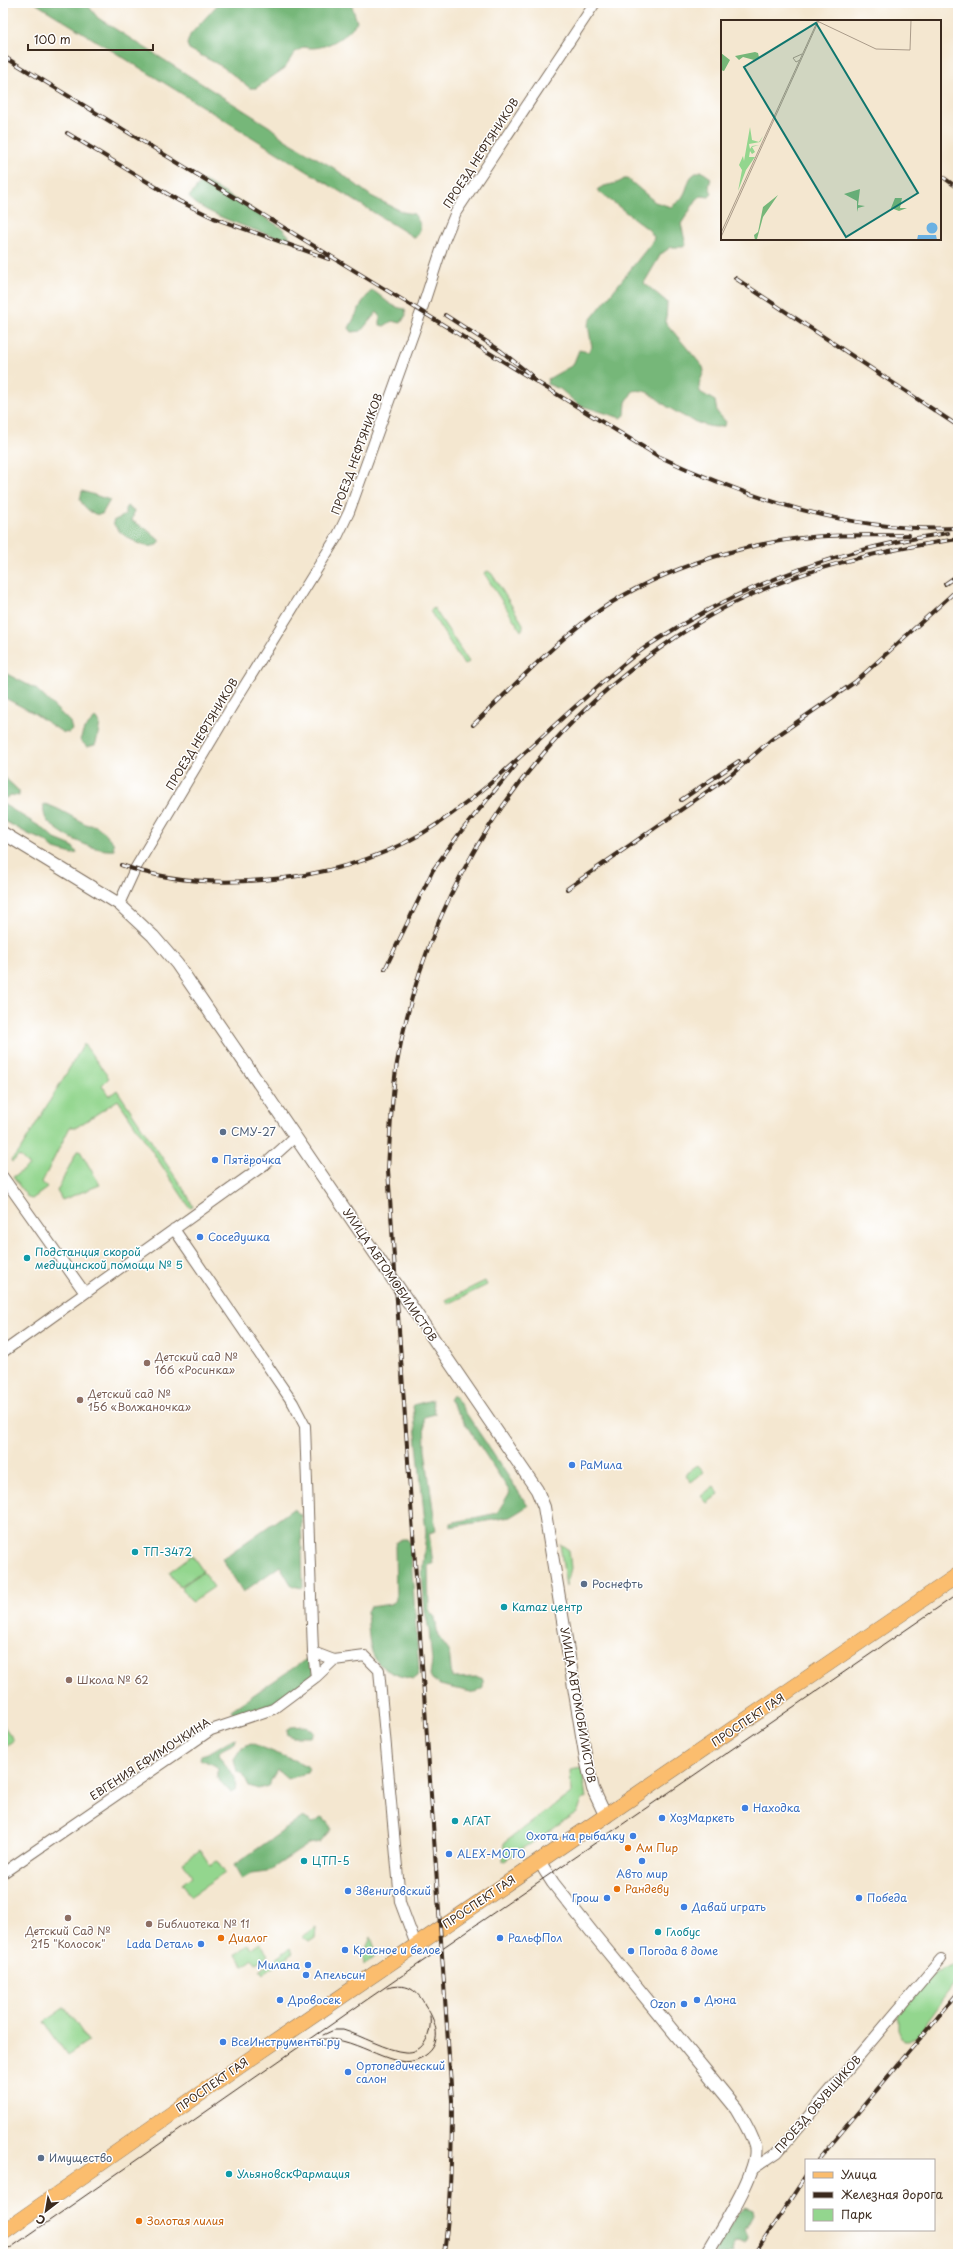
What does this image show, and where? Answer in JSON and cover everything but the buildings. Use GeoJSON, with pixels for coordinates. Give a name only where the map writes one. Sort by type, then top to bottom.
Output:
{"type":"FeatureCollection","features":[{"type":"Feature","properties":{"kind":"main road","name":"ПРОСПЕКТ ГАЯ"},"geometry":{"type":"LineString","coordinates":[[3,2232],[416,1945],[606,1817],[958,1575]]}},
{"type":"Feature","properties":{"kind":"street","name":"ПРОЕЗД НЕФТЯНИКОВ"},"geometry":{"type":"LineString","coordinates":[[119,904],[135,869],[232,706],[338,535],[349,512],[419,318],[444,241],[456,212],[595,3]]}},
{"type":"Feature","properties":{"kind":"street","name":"УЛИЦА АВТОМОБИЛИСТОВ"},"geometry":{"type":"LineString","coordinates":[[3,833],[119,904],[153,936],[177,964],[537,1490],[544,1507],[586,1759],[593,1789],[606,1817]]}},
{"type":"Feature","properties":{"kind":"street"},"geometry":{"type":"LineString","coordinates":[[3,1352],[262,1166],[295,1137]]}},
{"type":"Feature","properties":{"kind":"street"},"geometry":{"type":"LineString","coordinates":[[3,1177],[85,1293]]}},
{"type":"Feature","properties":{"kind":"street"},"geometry":{"type":"LineString","coordinates":[[174,1229],[292,1403],[305,1426],[313,1652],[316,1677]]}},
{"type":"Feature","properties":{"kind":"street"},"geometry":{"type":"LineString","coordinates":[[313,1652],[334,1660],[365,1656],[379,1670],[400,1902],[416,1945]]}},
{"type":"Feature","properties":{"kind":"street","name":"ЕВГЕНИЯ ЕФИМОЧКИНА"},"geometry":{"type":"LineString","coordinates":[[3,1873],[211,1730],[273,1709],[316,1677],[334,1660]]}},
{"type":"Feature","properties":{"kind":"street"},"geometry":{"type":"LineString","coordinates":[[539,1861],[553,1883],[603,1946],[736,2108],[749,2130],[756,2148],[754,2168]]}},
{"type":"Feature","properties":{"kind":"street","name":"ПРОЕЗД ОБУВЩИКОВ"},"geometry":{"type":"LineString","coordinates":[[707,2254],[754,2168],[778,2152],[941,1959]]}},
{"type":"Feature","properties":{"kind":"green space"},"geometry":{"type":"Polygon","coordinates":[[[35,3],[86,3],[98,18],[270,127],[284,139],[334,168],[371,196],[403,212],[414,214],[420,226],[418,235],[415,238],[35,3]]]}},
{"type":"Feature","properties":{"kind":"green space"},"geometry":{"type":"Polygon","coordinates":[[[219,3],[351,3],[357,22],[347,33],[334,42],[319,47],[304,47],[294,53],[285,68],[256,88],[250,88],[223,67],[189,49],[187,44],[190,35],[219,3]]]}},
{"type":"Feature","properties":{"kind":"green space"},"geometry":{"type":"Polygon","coordinates":[[[701,171],[711,178],[709,186],[712,194],[709,197],[701,196],[697,199],[681,224],[686,245],[683,247],[671,247],[661,254],[644,283],[667,302],[666,323],[703,367],[704,371],[699,384],[700,392],[715,401],[717,412],[726,422],[724,426],[710,426],[695,422],[674,411],[652,395],[639,390],[633,391],[626,402],[625,415],[621,418],[579,405],[560,389],[547,384],[548,379],[573,365],[579,350],[588,352],[592,347],[588,325],[591,319],[653,241],[654,237],[649,230],[597,190],[603,186],[628,179],[655,202],[671,207],[682,197],[693,175],[701,171]]]}},
{"type":"Feature","properties":{"kind":"green space"},"geometry":{"type":"Polygon","coordinates":[[[205,181],[282,228],[290,237],[288,240],[235,223],[206,210],[196,203],[189,197],[201,182],[205,181]]]}},
{"type":"Feature","properties":{"kind":"green space"},"geometry":{"type":"Polygon","coordinates":[[[372,290],[391,304],[405,309],[406,315],[401,323],[392,321],[384,326],[380,325],[380,316],[377,312],[361,331],[352,332],[349,328],[363,301],[372,290]]]}},
{"type":"Feature","properties":{"kind":"green space"},"geometry":{"type":"Polygon","coordinates":[[[82,491],[110,500],[102,514],[99,515],[92,513],[84,506],[80,500],[82,491]]]}},
{"type":"Feature","properties":{"kind":"green space"},"geometry":{"type":"Polygon","coordinates":[[[127,506],[134,511],[132,521],[145,528],[159,540],[159,544],[154,546],[142,545],[131,540],[117,529],[113,521],[125,515],[125,509],[127,506]]]}},
{"type":"Feature","properties":{"kind":"green space"},"geometry":{"type":"Polygon","coordinates":[[[488,571],[492,574],[523,624],[521,631],[484,573],[488,571]]]}},
{"type":"Feature","properties":{"kind":"green space"},"geometry":{"type":"Polygon","coordinates":[[[434,608],[469,662],[464,665],[430,611],[434,608]]]}},
{"type":"Feature","properties":{"kind":"green space"},"geometry":{"type":"Polygon","coordinates":[[[3,672],[36,689],[70,722],[72,730],[69,733],[62,732],[32,712],[3,697],[3,672]]]}},
{"type":"Feature","properties":{"kind":"green space"},"geometry":{"type":"Polygon","coordinates":[[[95,718],[100,723],[95,745],[87,747],[80,740],[84,729],[95,718]]]}},
{"type":"Feature","properties":{"kind":"green space"},"geometry":{"type":"Polygon","coordinates":[[[3,776],[19,791],[19,796],[11,795],[6,798],[3,796],[3,776]]]}},
{"type":"Feature","properties":{"kind":"green space"},"geometry":{"type":"Polygon","coordinates":[[[3,804],[44,829],[55,839],[72,846],[77,853],[72,854],[54,849],[45,841],[28,834],[3,820],[3,804]]]}},
{"type":"Feature","properties":{"kind":"green space"},"geometry":{"type":"Polygon","coordinates":[[[44,804],[60,810],[87,825],[98,827],[113,842],[114,850],[106,850],[88,846],[62,833],[48,822],[44,813],[44,804]]]}},
{"type":"Feature","properties":{"kind":"green space"},"geometry":{"type":"Polygon","coordinates":[[[84,1044],[109,1078],[102,1085],[109,1096],[117,1090],[188,1196],[193,1207],[190,1208],[118,1100],[77,1127],[70,1127],[42,1182],[47,1188],[32,1199],[28,1198],[13,1177],[29,1166],[19,1156],[12,1162],[11,1160],[19,1152],[84,1044]]]}},
{"type":"Feature","properties":{"kind":"green space"},"geometry":{"type":"Polygon","coordinates":[[[77,1151],[80,1151],[100,1185],[62,1200],[57,1191],[77,1151]]]}},
{"type":"Feature","properties":{"kind":"green space"},"geometry":{"type":"Polygon","coordinates":[[[485,1281],[487,1285],[448,1304],[446,1300],[485,1281]]]}},
{"type":"Feature","properties":{"kind":"green space"},"geometry":{"type":"Polygon","coordinates":[[[454,1395],[528,1506],[510,1517],[450,1527],[450,1523],[497,1513],[510,1492],[449,1399],[454,1395]]]}},
{"type":"Feature","properties":{"kind":"green space"},"geometry":{"type":"Polygon","coordinates":[[[432,1400],[435,1414],[424,1417],[425,1450],[436,1531],[429,1533],[433,1564],[428,1565],[429,1611],[435,1617],[438,1636],[449,1651],[452,1678],[478,1677],[483,1679],[483,1688],[475,1693],[440,1685],[432,1679],[430,1675],[432,1661],[429,1630],[425,1612],[422,1575],[426,1532],[413,1405],[432,1400]]]}},
{"type":"Feature","properties":{"kind":"green space"},"geometry":{"type":"Polygon","coordinates":[[[698,1465],[704,1472],[691,1482],[685,1474],[698,1465]]]}},
{"type":"Feature","properties":{"kind":"green space"},"geometry":{"type":"Polygon","coordinates":[[[714,1486],[719,1494],[707,1503],[701,1496],[714,1486]]]}},
{"type":"Feature","properties":{"kind":"green space"},"geometry":{"type":"Polygon","coordinates":[[[293,1509],[301,1515],[303,1588],[292,1586],[280,1566],[243,1592],[222,1559],[293,1509]]]}},
{"type":"Feature","properties":{"kind":"green space"},"geometry":{"type":"Polygon","coordinates":[[[402,1539],[407,1539],[410,1543],[419,1670],[417,1676],[413,1679],[398,1675],[379,1664],[371,1647],[368,1625],[367,1611],[370,1607],[391,1604],[396,1600],[395,1546],[396,1542],[402,1539]]]}},
{"type":"Feature","properties":{"kind":"green space"},"geometry":{"type":"Polygon","coordinates":[[[560,1544],[569,1550],[571,1568],[566,1587],[560,1544]]]}},
{"type":"Feature","properties":{"kind":"green space"},"geometry":{"type":"Polygon","coordinates":[[[192,1555],[203,1571],[179,1587],[169,1572],[192,1555]]]}},
{"type":"Feature","properties":{"kind":"green space"},"geometry":{"type":"Polygon","coordinates":[[[203,1572],[214,1587],[192,1602],[181,1587],[203,1572]]]}},
{"type":"Feature","properties":{"kind":"green space"},"geometry":{"type":"Polygon","coordinates":[[[311,1656],[314,1676],[272,1707],[237,1719],[231,1710],[311,1656]]]}},
{"type":"Feature","properties":{"kind":"green space"},"geometry":{"type":"Polygon","coordinates":[[[3,1725],[14,1740],[3,1748],[3,1725]]]}},
{"type":"Feature","properties":{"kind":"green space"},"geometry":{"type":"Polygon","coordinates":[[[306,1726],[314,1732],[311,1737],[293,1737],[288,1735],[287,1730],[291,1727],[306,1726]]]}},
{"type":"Feature","properties":{"kind":"green space"},"geometry":{"type":"Polygon","coordinates":[[[236,1738],[235,1743],[221,1750],[219,1754],[235,1781],[235,1790],[230,1792],[217,1778],[218,1769],[214,1765],[200,1759],[201,1755],[211,1752],[236,1738]]]}},
{"type":"Feature","properties":{"kind":"green space"},"geometry":{"type":"Polygon","coordinates":[[[251,1743],[306,1765],[309,1769],[307,1773],[287,1779],[277,1770],[268,1786],[258,1789],[249,1786],[243,1774],[237,1772],[234,1759],[242,1747],[251,1743]]]}},
{"type":"Feature","properties":{"kind":"green space"},"geometry":{"type":"Polygon","coordinates":[[[582,1768],[586,1799],[583,1799],[577,1813],[503,1862],[504,1843],[571,1793],[570,1770],[582,1768]]]}},
{"type":"Feature","properties":{"kind":"green space"},"geometry":{"type":"Polygon","coordinates":[[[303,1817],[313,1823],[321,1818],[329,1823],[331,1829],[320,1842],[309,1844],[267,1872],[251,1874],[242,1879],[234,1865],[303,1817]]]}},
{"type":"Feature","properties":{"kind":"green space"},"geometry":{"type":"Polygon","coordinates":[[[200,1850],[210,1865],[217,1861],[225,1873],[191,1896],[182,1884],[192,1876],[183,1862],[200,1850]]]}},
{"type":"Feature","properties":{"kind":"green space"},"geometry":{"type":"Polygon","coordinates":[[[316,1927],[315,1938],[309,1942],[302,1937],[316,1927]]]}},
{"type":"Feature","properties":{"kind":"green space"},"geometry":{"type":"Polygon","coordinates":[[[371,1937],[377,1955],[364,1964],[363,1955],[371,1937]]]}},
{"type":"Feature","properties":{"kind":"green space"},"geometry":{"type":"Polygon","coordinates":[[[260,1943],[268,1955],[256,1963],[253,1959],[244,1966],[236,1954],[248,1945],[251,1949],[260,1943]]]}},
{"type":"Feature","properties":{"kind":"green space"},"geometry":{"type":"Polygon","coordinates":[[[290,1948],[293,1953],[263,1974],[260,1970],[290,1948]]]}},
{"type":"Feature","properties":{"kind":"green space"},"geometry":{"type":"Polygon","coordinates":[[[958,1963],[958,1978],[927,2021],[920,2034],[909,2041],[904,2041],[898,2029],[898,2016],[935,1972],[958,1963]]]}},
{"type":"Feature","properties":{"kind":"green space"},"geometry":{"type":"Polygon","coordinates":[[[65,2007],[88,2041],[67,2055],[44,2022],[65,2007]]]}},
{"type":"Feature","properties":{"kind":"green space"},"geometry":{"type":"Polygon","coordinates":[[[745,2207],[752,2210],[753,2215],[745,2230],[748,2237],[747,2241],[745,2243],[736,2242],[732,2250],[733,2254],[714,2254],[735,2216],[745,2207]]]}},
{"type":"Feature","properties":{"kind":"tram line"},"geometry":{"type":"LineString","coordinates":[[3,2253],[365,2001],[958,1594]]}},
{"type":"Feature","properties":{"kind":"tram line"},"geometry":{"type":"LineString","coordinates":[[316,2040],[330,2039],[343,2041],[382,2056],[405,2062],[416,2060],[425,2056],[435,2043],[436,2036],[436,2029],[430,2013],[420,1996],[411,1989],[399,1986],[387,1988]]}},
{"type":"Feature","properties":{"kind":"tram line"},"geometry":{"type":"LineString","coordinates":[[323,2035],[334,2030],[343,2030],[391,2049],[412,2052],[422,2046],[426,2041],[430,2029],[430,2016]]}},
{"type":"Feature","properties":{"kind":"railway"},"geometry":{"type":"LineString","coordinates":[[3,56],[658,456],[730,487],[804,510],[841,519],[880,525],[919,528],[958,528]]}},
{"type":"Feature","properties":{"kind":"railway"},"geometry":{"type":"LineString","coordinates":[[67,133],[179,201],[214,218],[329,259]]}},
{"type":"Feature","properties":{"kind":"railway"},"geometry":{"type":"LineString","coordinates":[[941,176],[958,188]]}},
{"type":"Feature","properties":{"kind":"railway"},"geometry":{"type":"LineString","coordinates":[[735,278],[958,426]]}},
{"type":"Feature","properties":{"kind":"railway"},"geometry":{"type":"LineString","coordinates":[[445,315],[501,351],[532,376]]}},
{"type":"Feature","properties":{"kind":"railway"},"geometry":{"type":"LineString","coordinates":[[121,865],[156,875],[173,878],[227,882],[305,875],[346,866],[386,852],[423,833],[464,805],[484,789],[621,666],[639,652],[719,604],[755,587],[830,559],[869,548],[948,533]]}},
{"type":"Feature","properties":{"kind":"railway"},"geometry":{"type":"LineString","coordinates":[[473,725],[544,656],[589,618],[612,602],[666,575],[695,563],[725,554],[784,540],[836,536],[909,535]]}},
{"type":"Feature","properties":{"kind":"railway"},"geometry":{"type":"LineString","coordinates":[[444,2254],[451,2177],[452,2100],[388,1170],[393,1090],[397,1063],[411,1000],[432,939],[458,880],[490,825],[528,773],[570,725],[617,681],[694,625],[729,605],[764,589],[818,569],[845,561],[873,554],[958,539]]}},
{"type":"Feature","properties":{"kind":"railway"},"geometry":{"type":"LineString","coordinates":[[945,584],[958,575]]}},
{"type":"Feature","properties":{"kind":"railway"},"geometry":{"type":"LineString","coordinates":[[567,889],[731,775],[771,740],[855,682],[958,589]]}},
{"type":"Feature","properties":{"kind":"railway"},"geometry":{"type":"LineString","coordinates":[[681,800],[739,761]]}},
{"type":"Feature","properties":{"kind":"railway"},"geometry":{"type":"LineString","coordinates":[[385,969],[433,870],[459,834],[516,765]]}},
{"type":"Feature","properties":{"kind":"railway"},"geometry":{"type":"LineString","coordinates":[[819,2159],[958,1993]]}},
{"type":"Feature","properties":{"kind":"railway"},"geometry":{"type":"LineString","coordinates":[[754,2254],[805,2178]]}},
{"type":"Feature","properties":{"kind":"place","name":"СМУ-27"},"geometry":{"type":"Point","coordinates":[223,1132]}},
{"type":"Feature","properties":{"kind":"place","name":"Пятёрочка"},"geometry":{"type":"Point","coordinates":[215,1160]}},
{"type":"Feature","properties":{"kind":"place","name":"Соседушка"},"geometry":{"type":"Point","coordinates":[200,1237]}},
{"type":"Feature","properties":{"kind":"place","name":"Подстанция скорой медицинской помощи № 5"},"geometry":{"type":"Point","coordinates":[27,1258]}},
{"type":"Feature","properties":{"kind":"place","name":"Детский сад № 166 «Росинка»"},"geometry":{"type":"Point","coordinates":[147,1363]}},
{"type":"Feature","properties":{"kind":"place","name":"Детский сад № 156 «Волжаночка»"},"geometry":{"type":"Point","coordinates":[80,1400]}},
{"type":"Feature","properties":{"kind":"place","name":"РаМила"},"geometry":{"type":"Point","coordinates":[572,1465]}},
{"type":"Feature","properties":{"kind":"place","name":"ТП-3472"},"geometry":{"type":"Point","coordinates":[135,1552]}},
{"type":"Feature","properties":{"kind":"place","name":"Роснефть"},"geometry":{"type":"Point","coordinates":[584,1584]}},
{"type":"Feature","properties":{"kind":"place","name":"Kamaz центр"},"geometry":{"type":"Point","coordinates":[504,1607]}},
{"type":"Feature","properties":{"kind":"place","name":"Школа № 62"},"geometry":{"type":"Point","coordinates":[69,1680]}},
{"type":"Feature","properties":{"kind":"place","name":"Находка"},"geometry":{"type":"Point","coordinates":[745,1808]}},
{"type":"Feature","properties":{"kind":"place","name":"ХозМаркеть"},"geometry":{"type":"Point","coordinates":[662,1818]}},
{"type":"Feature","properties":{"kind":"place","name":"АГАТ"},"geometry":{"type":"Point","coordinates":[455,1821]}},
{"type":"Feature","properties":{"kind":"place","name":"Охота на рыбалку"},"geometry":{"type":"Point","coordinates":[633,1836]}},
{"type":"Feature","properties":{"kind":"place","name":"Ам Пир"},"geometry":{"type":"Point","coordinates":[628,1848]}},
{"type":"Feature","properties":{"kind":"place","name":"ALEX-MOTO"},"geometry":{"type":"Point","coordinates":[449,1854]}},
{"type":"Feature","properties":{"kind":"place","name":"ЦТП-5"},"geometry":{"type":"Point","coordinates":[304,1861]}},
{"type":"Feature","properties":{"kind":"place","name":"Авто мир"},"geometry":{"type":"Point","coordinates":[642,1861]}},
{"type":"Feature","properties":{"kind":"place","name":"Рандеву"},"geometry":{"type":"Point","coordinates":[617,1889]}},
{"type":"Feature","properties":{"kind":"place","name":"Звениговский"},"geometry":{"type":"Point","coordinates":[348,1891]}},
{"type":"Feature","properties":{"kind":"place","name":"Грош"},"geometry":{"type":"Point","coordinates":[607,1898]}},
{"type":"Feature","properties":{"kind":"place","name":"Победа"},"geometry":{"type":"Point","coordinates":[859,1898]}},
{"type":"Feature","properties":{"kind":"place","name":"Давай играть"},"geometry":{"type":"Point","coordinates":[684,1907]}},
{"type":"Feature","properties":{"kind":"place","name":"Детский Сад № 215 \"Колосок\""},"geometry":{"type":"Point","coordinates":[68,1918]}},
{"type":"Feature","properties":{"kind":"place","name":"Библиотека № 11"},"geometry":{"type":"Point","coordinates":[149,1924]}},
{"type":"Feature","properties":{"kind":"place","name":"Глобус"},"geometry":{"type":"Point","coordinates":[658,1932]}},
{"type":"Feature","properties":{"kind":"place","name":"Диалог"},"geometry":{"type":"Point","coordinates":[221,1938]}},
{"type":"Feature","properties":{"kind":"place","name":"РальфПол"},"geometry":{"type":"Point","coordinates":[500,1938]}},
{"type":"Feature","properties":{"kind":"place","name":"Lada Dеталь"},"geometry":{"type":"Point","coordinates":[201,1944]}},
{"type":"Feature","properties":{"kind":"place","name":"Красное и белое"},"geometry":{"type":"Point","coordinates":[345,1950]}},
{"type":"Feature","properties":{"kind":"place","name":"Погода в доме"},"geometry":{"type":"Point","coordinates":[631,1951]}},
{"type":"Feature","properties":{"kind":"place","name":"Милана"},"geometry":{"type":"Point","coordinates":[308,1965]}},
{"type":"Feature","properties":{"kind":"place","name":"Апельсин"},"geometry":{"type":"Point","coordinates":[306,1975]}},
{"type":"Feature","properties":{"kind":"place","name":"Дровосек"},"geometry":{"type":"Point","coordinates":[280,2000]}},
{"type":"Feature","properties":{"kind":"place","name":"Дюна"},"geometry":{"type":"Point","coordinates":[697,2000]}},
{"type":"Feature","properties":{"kind":"place","name":"Ozon"},"geometry":{"type":"Point","coordinates":[684,2004]}},
{"type":"Feature","properties":{"kind":"place","name":"ВсеИнструменты.ру"},"geometry":{"type":"Point","coordinates":[223,2042]}},
{"type":"Feature","properties":{"kind":"place","name":"Ортопедический салон"},"geometry":{"type":"Point","coordinates":[348,2072]}},
{"type":"Feature","properties":{"kind":"place","name":"Имущество"},"geometry":{"type":"Point","coordinates":[41,2158]}},
{"type":"Feature","properties":{"kind":"place","name":"УльяновскФармация"},"geometry":{"type":"Point","coordinates":[229,2174]}},
{"type":"Feature","properties":{"kind":"place","name":"Золотая лилия"},"geometry":{"type":"Point","coordinates":[139,2221]}}]}
